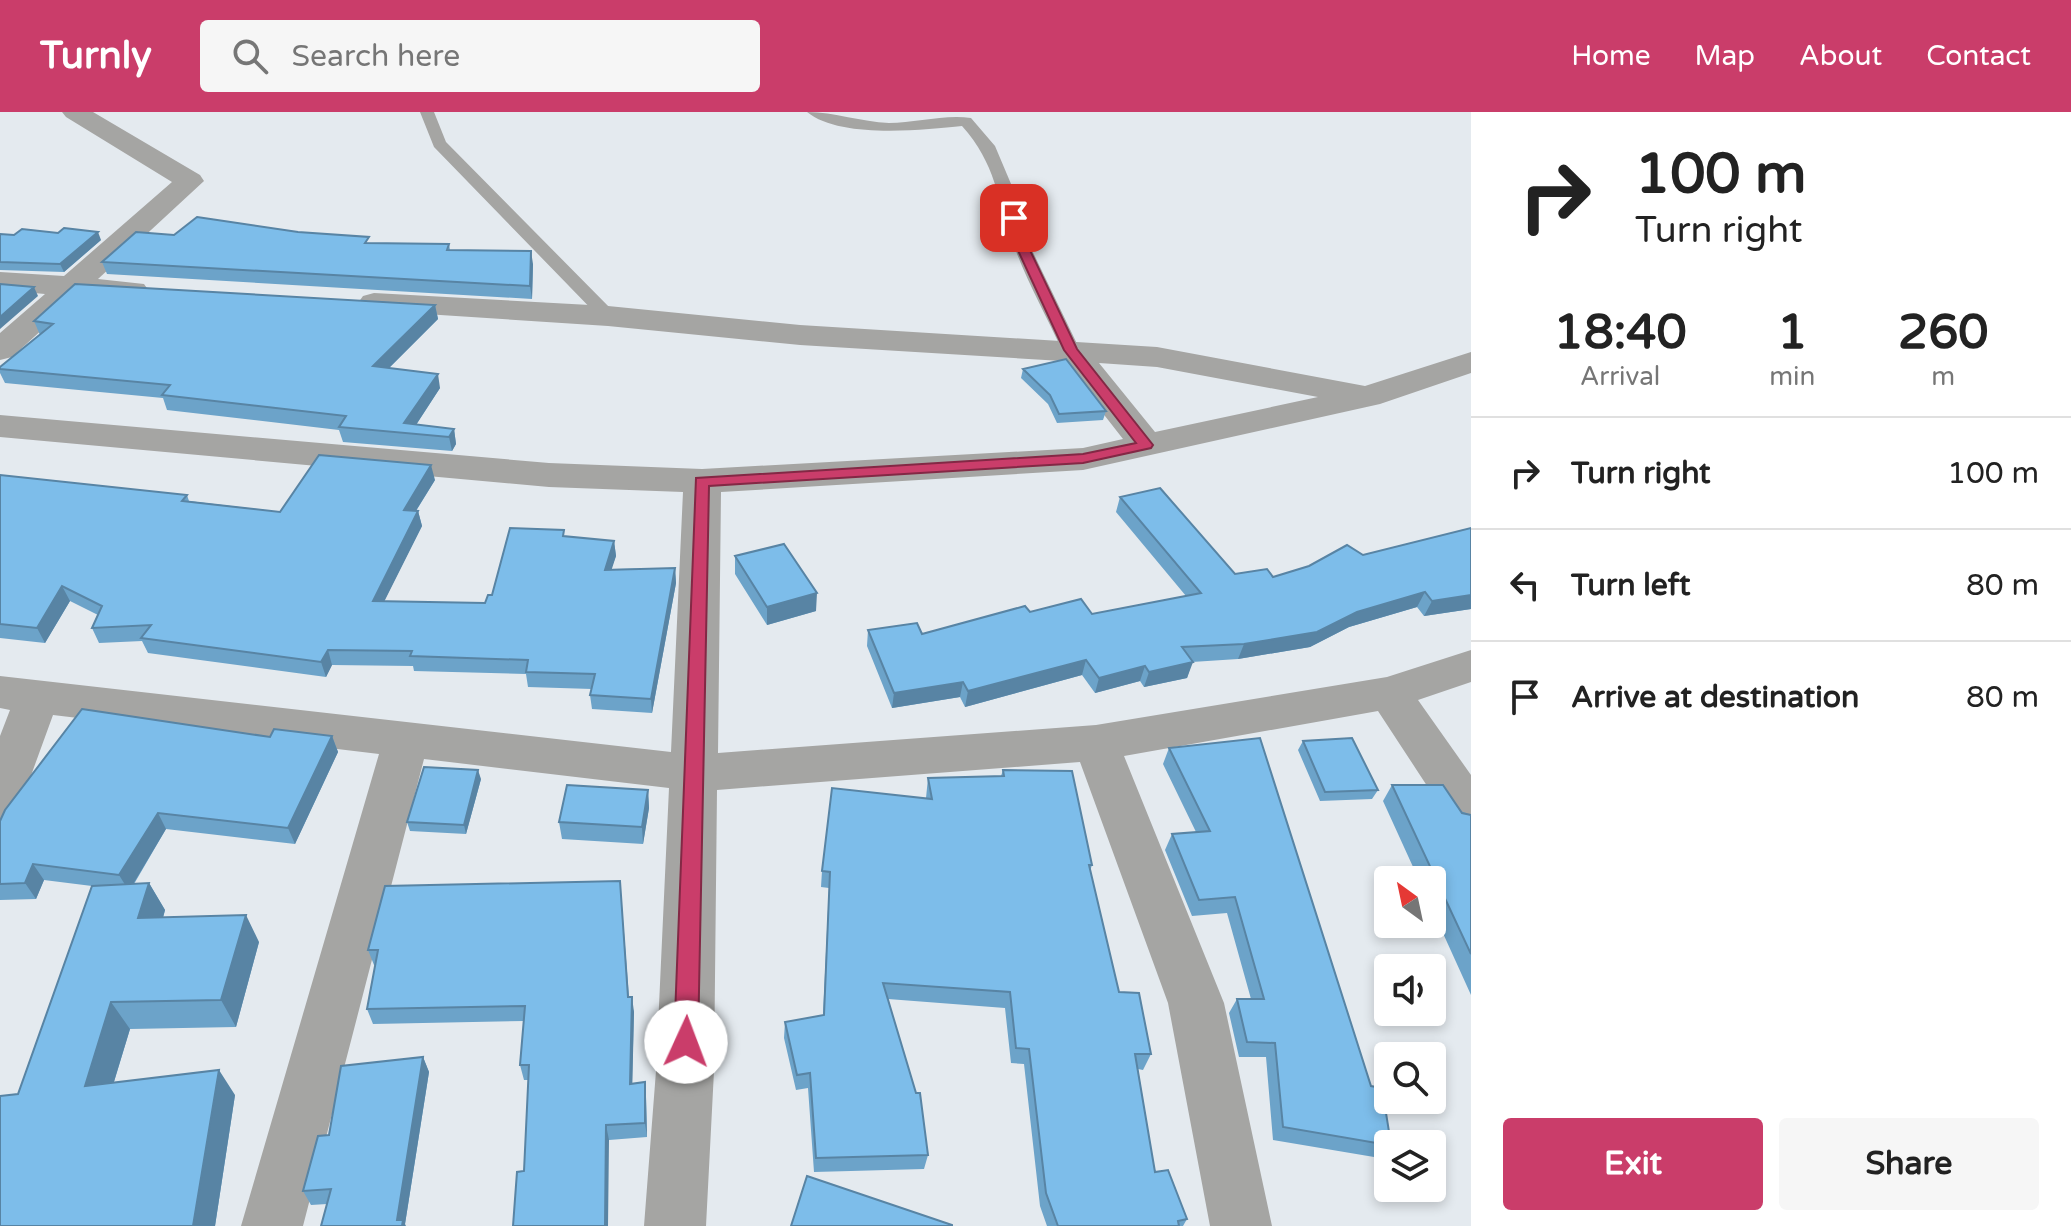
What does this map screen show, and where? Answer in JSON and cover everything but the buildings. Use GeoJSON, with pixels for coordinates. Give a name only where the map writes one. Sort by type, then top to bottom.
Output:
{"type":"FeatureCollection","features":[{"type":"Feature","properties":{"kind":"street"},"geometry":{"type":"LineString","coordinates":[[0,350],[190,181],[75,112]]}},
{"type":"Feature","properties":{"kind":"street"},"geometry":{"type":"LineString","coordinates":[[0,281],[164,292]]}},
{"type":"Feature","properties":{"kind":"street"},"geometry":{"type":"LineString","coordinates":[[339,301],[608,316],[800,335],[1157,357],[1368,397]]}},
{"type":"Feature","properties":{"kind":"street"},"geometry":{"type":"LineString","coordinates":[[1071,350],[1146,445]]}},
{"type":"Feature","properties":{"kind":"street"},"geometry":{"type":"LineString","coordinates":[[0,426],[549,475],[702,481],[1083,459],[1368,397],[1471,362]]}},
{"type":"Feature","properties":{"kind":"street"},"geometry":{"type":"LineString","coordinates":[[675,1226],[685,1071],[702,481]]}},
{"type":"Feature","properties":{"kind":"street"},"geometry":{"type":"LineString","coordinates":[[0,800],[19,695],[694,773],[1096,743],[1389,693],[1471,666]]}},
{"type":"Feature","properties":{"kind":"street"},"geometry":{"type":"LineString","coordinates":[[1389,693],[1471,813]]}},
{"type":"Feature","properties":{"kind":"street"},"geometry":{"type":"LineString","coordinates":[[272,1226],[406,739]]}},
{"type":"Feature","properties":{"kind":"street"},"geometry":{"type":"LineString","coordinates":[[1096,743],[1196,1003],[1241,1226]]}},
{"type":"Feature","properties":{"kind":"lane"},"geometry":{"type":"LineString","coordinates":[[427,112],[439,144],[608,316]]}},
{"type":"Feature","properties":{"kind":"lane"},"geometry":{"type":"LineString","coordinates":[[814,112],[859,126],[891,129],[966,121],[988,146],[1006,191],[1021,244],[1071,350]]}},
{"type":"Feature","properties":{"kind":"route"},"geometry":{"type":"LineString","coordinates":[[686,1042],[702,481],[1083,459],[1146,445],[1071,350],[1021,244],[1014,218]]}}]}
